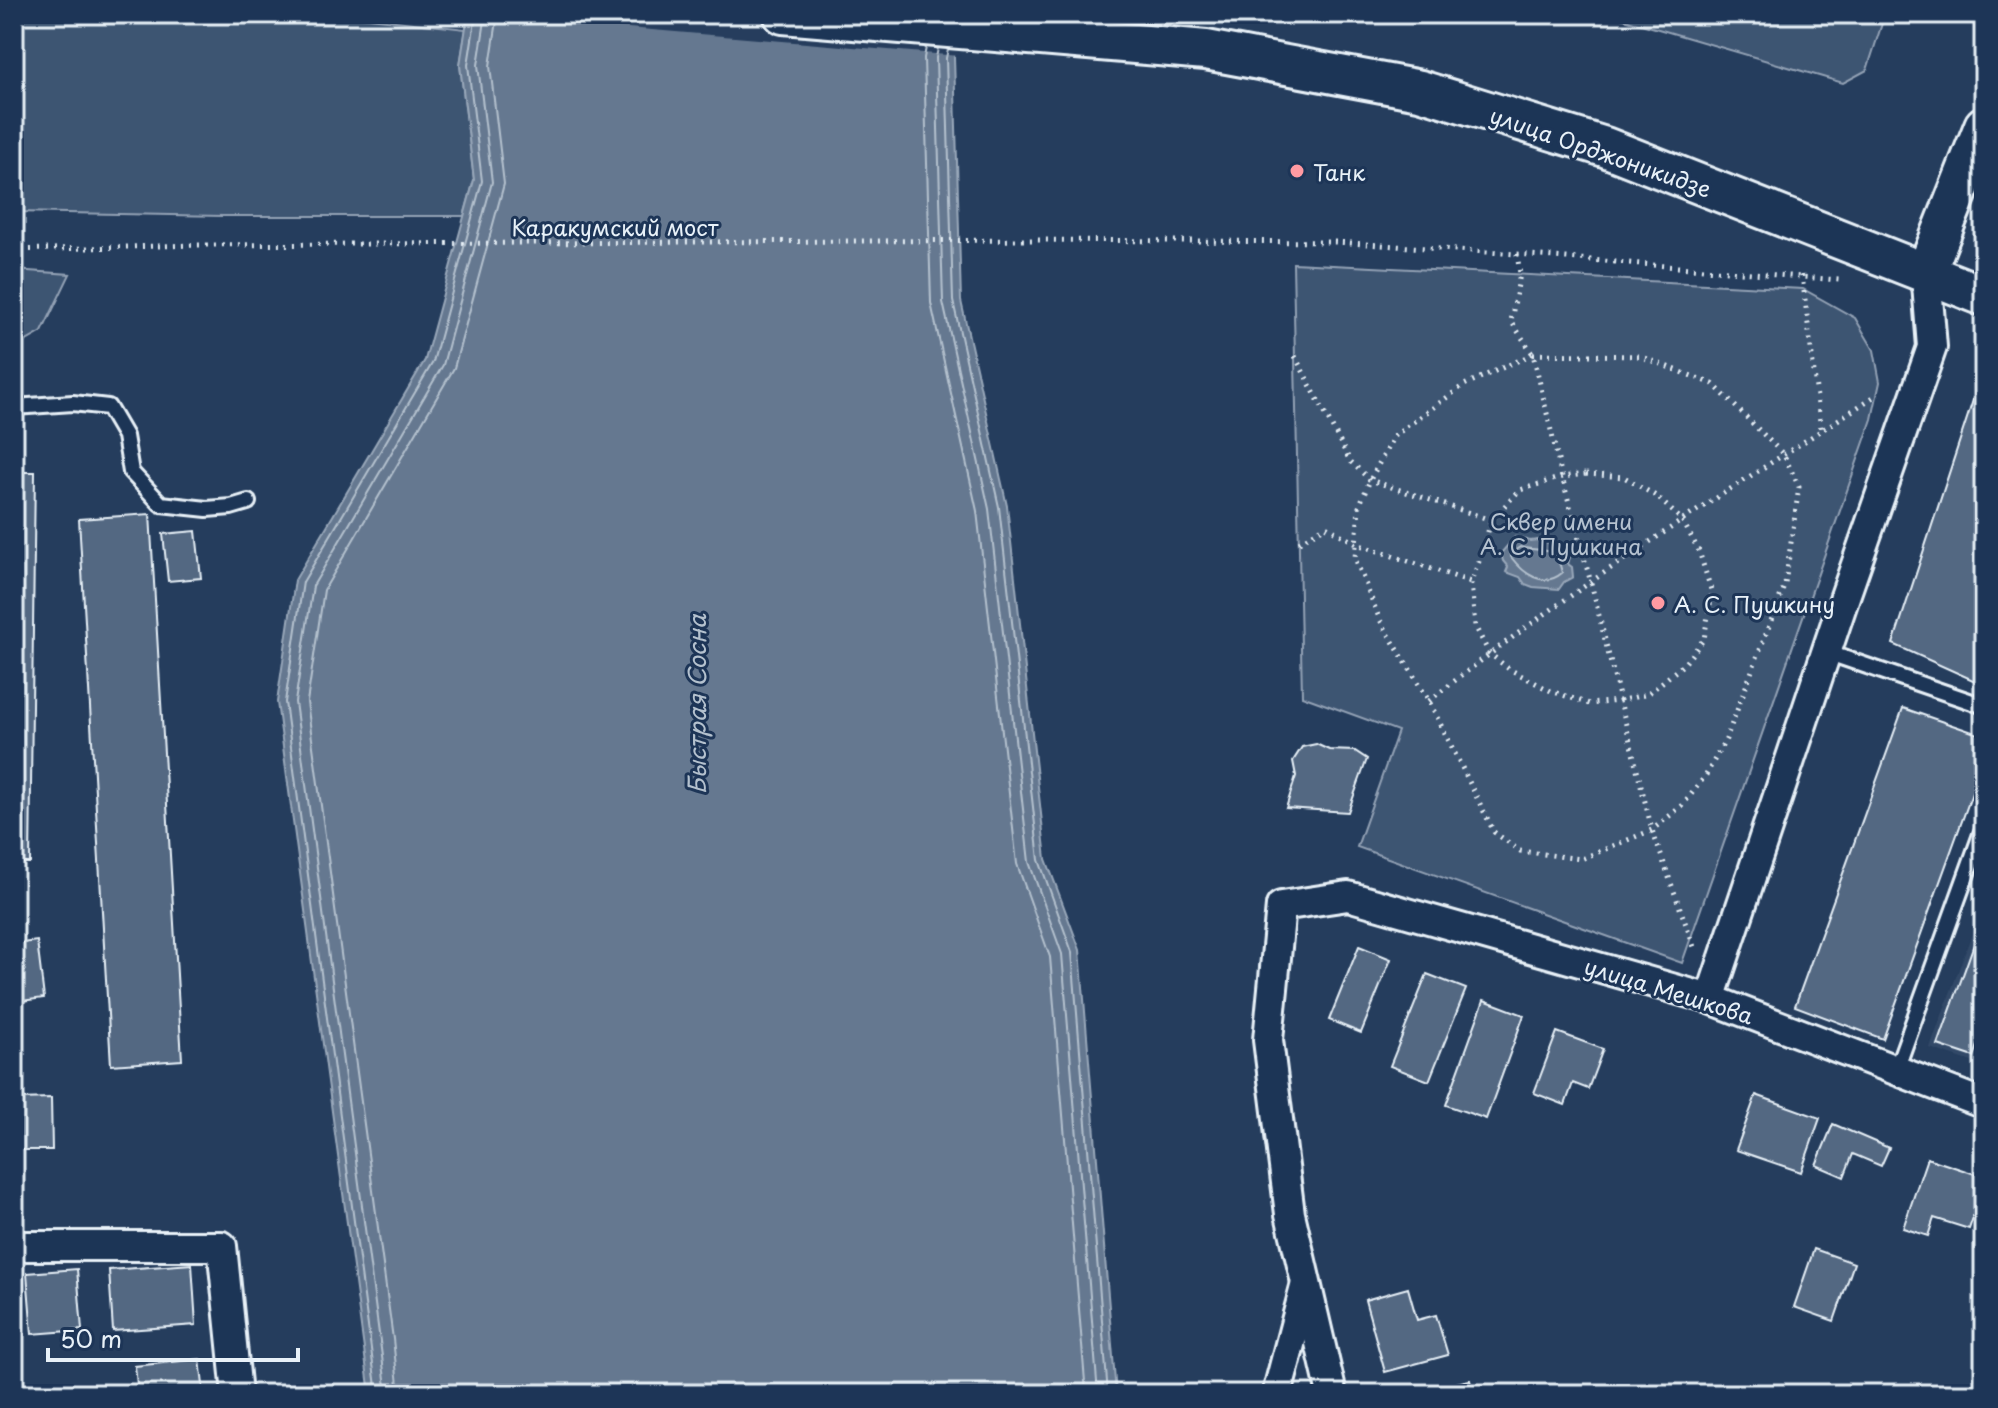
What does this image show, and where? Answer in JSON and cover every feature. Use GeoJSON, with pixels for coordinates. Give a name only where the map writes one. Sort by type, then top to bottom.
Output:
{"type":"FeatureCollection","features":[{"type":"Feature","properties":{"kind":"main road","name":"улица Орджоникидзе"},"geometry":{"type":"LineString","coordinates":[[783,14],[1206,50],[1420,90],[1605,147],[1984,296]]}},
{"type":"Feature","properties":{"kind":"main road"},"geometry":{"type":"LineString","coordinates":[[1926,272],[1984,126]]}},
{"type":"Feature","properties":{"kind":"street"},"geometry":{"type":"LineString","coordinates":[[1710,999],[1932,347],[1926,272]]}},
{"type":"Feature","properties":{"kind":"street","name":"улица Мешкова"},"geometry":{"type":"LineString","coordinates":[[1306,1283],[1290,1214],[1268,1040],[1281,906],[1348,896],[1710,999],[1984,1104]]}},
{"type":"Feature","properties":{"kind":"street"},"geometry":{"type":"LineString","coordinates":[[14,1246],[222,1246],[237,1394]]}},
{"type":"Feature","properties":{"kind":"street"},"geometry":{"type":"LineString","coordinates":[[1277,1394],[1306,1283]]}},
{"type":"Feature","properties":{"kind":"street"},"geometry":{"type":"LineString","coordinates":[[1306,1283],[1332,1394]]}},
{"type":"Feature","properties":{"kind":"lane"},"geometry":{"type":"LineString","coordinates":[[14,407],[73,403],[108,407],[125,436],[131,472],[161,504],[207,509],[248,502]]}},
{"type":"Feature","properties":{"kind":"lane"},"geometry":{"type":"LineString","coordinates":[[1826,652],[1984,706]]}},
{"type":"Feature","properties":{"kind":"lane"},"geometry":{"type":"LineString","coordinates":[[1896,1070],[1984,826]]}},
{"type":"Feature","properties":{"kind":"path","name":"Каракумский мост"},"geometry":{"type":"LineString","coordinates":[[14,250],[197,245],[1033,240],[1335,242],[1845,280]]}},
{"type":"Feature","properties":{"kind":"path"},"geometry":{"type":"LineString","coordinates":[[1517,254],[1520,274],[1511,321],[1533,354],[1652,830],[1710,999]]}},
{"type":"Feature","properties":{"kind":"path"},"geometry":{"type":"LineString","coordinates":[[1802,275],[1821,430]]}},
{"type":"Feature","properties":{"kind":"path"},"geometry":{"type":"LineString","coordinates":[[1533,354],[1639,356],[1713,384],[1784,455],[1799,487],[1785,584],[1726,739],[1706,775],[1683,805],[1652,830],[1581,859],[1520,851],[1494,832],[1429,701],[1380,620],[1355,558],[1359,507],[1394,436],[1464,385],[1533,354]]}},
{"type":"Feature","properties":{"kind":"path"},"geometry":{"type":"LineString","coordinates":[[1295,356],[1350,461],[1370,480],[1491,520]]}},
{"type":"Feature","properties":{"kind":"path"},"geometry":{"type":"LineString","coordinates":[[1429,701],[1489,653],[1682,520],[1878,394]]}},
{"type":"Feature","properties":{"kind":"path"},"geometry":{"type":"LineString","coordinates":[[1586,474],[1624,477],[1656,496],[1682,520],[1699,551],[1712,593],[1704,639],[1684,664],[1648,694],[1589,704],[1551,691],[1509,669],[1489,653],[1475,626],[1471,582],[1491,520],[1520,490],[1562,477],[1586,474]]}},
{"type":"Feature","properties":{"kind":"path"},"geometry":{"type":"LineString","coordinates":[[1299,542],[1326,526],[1357,544],[1471,582]]}},
{"type":"Feature","properties":{"kind":"shaded area"},"geometry":{"type":"Polygon","coordinates":[[[1984,901],[1984,1066],[1930,1048],[1984,901]]]}},
{"type":"Feature","properties":{"kind":"green space"},"geometry":{"type":"Polygon","coordinates":[[[14,14],[334,14],[466,29],[460,65],[474,180],[464,216],[14,212],[18,61],[14,14]]]}},
{"type":"Feature","properties":{"kind":"green space"},"geometry":{"type":"Polygon","coordinates":[[[1607,14],[1885,14],[1867,70],[1843,83],[1607,14]]]}},
{"type":"Feature","properties":{"kind":"green space","name":"Сквер имени А. С. Пушкина"},"geometry":{"type":"Polygon","coordinates":[[[1293,263],[1803,289],[1855,318],[1874,350],[1880,382],[1872,419],[1682,963],[1357,847],[1398,731],[1302,696],[1293,263]]]}},
{"type":"Feature","properties":{"kind":"green space"},"geometry":{"type":"Polygon","coordinates":[[[14,270],[70,274],[42,332],[14,348],[14,270]]]}},
{"type":"Feature","properties":{"kind":"water","name":"Быстрая Сосна"},"geometry":{"type":"Polygon","coordinates":[[[468,14],[961,14],[954,57],[961,301],[1007,506],[1046,859],[1080,950],[1116,1394],[370,1394],[277,702],[295,580],[425,360],[474,180],[460,65],[468,14]]]}},
{"type":"Feature","properties":{"kind":"water"},"geometry":{"type":"Polygon","coordinates":[[[1515,537],[1553,544],[1570,557],[1568,564],[1572,567],[1573,577],[1559,589],[1533,587],[1525,584],[1520,577],[1506,572],[1508,567],[1501,553],[1515,537]]]}},
{"type":"Feature","properties":{"kind":"pier"},"geometry":{"type":"Polygon","coordinates":[[[464,14],[965,14],[959,56],[464,14]]]}},
{"type":"Feature","properties":{"kind":"building"},"geometry":{"type":"Polygon","coordinates":[[[1984,384],[1984,685],[1893,644],[1978,385],[1984,384]]]}},
{"type":"Feature","properties":{"kind":"building"},"geometry":{"type":"Polygon","coordinates":[[[14,472],[35,472],[30,863],[14,863],[14,472]]]}},
{"type":"Feature","properties":{"kind":"building"},"geometry":{"type":"Polygon","coordinates":[[[150,514],[182,1060],[111,1065],[79,519],[150,514]]]}},
{"type":"Feature","properties":{"kind":"building"},"geometry":{"type":"Polygon","coordinates":[[[196,531],[201,578],[168,581],[163,534],[196,531]]]}},
{"type":"Feature","properties":{"kind":"building"},"geometry":{"type":"Polygon","coordinates":[[[1903,708],[1984,736],[1984,760],[1883,1039],[1795,1006],[1903,708]]]}},
{"type":"Feature","properties":{"kind":"building"},"geometry":{"type":"Polygon","coordinates":[[[1316,744],[1329,750],[1355,751],[1367,759],[1348,812],[1286,808],[1296,776],[1293,761],[1302,747],[1316,744]]]}},
{"type":"Feature","properties":{"kind":"building"},"geometry":{"type":"Polygon","coordinates":[[[1984,916],[1984,1028],[1974,1057],[1938,1045],[1984,916]]]}},
{"type":"Feature","properties":{"kind":"building"},"geometry":{"type":"Polygon","coordinates":[[[37,941],[44,998],[14,1002],[14,944],[37,941]]]}},
{"type":"Feature","properties":{"kind":"building"},"geometry":{"type":"Polygon","coordinates":[[[1359,946],[1391,959],[1361,1033],[1329,1020],[1359,946]]]}},
{"type":"Feature","properties":{"kind":"building"},"geometry":{"type":"Polygon","coordinates":[[[1427,974],[1466,989],[1429,1081],[1390,1066],[1427,974]]]}},
{"type":"Feature","properties":{"kind":"building"},"geometry":{"type":"Polygon","coordinates":[[[1484,1000],[1524,1015],[1486,1119],[1446,1105],[1484,1000]]]}},
{"type":"Feature","properties":{"kind":"building"},"geometry":{"type":"Polygon","coordinates":[[[1557,1032],[1603,1049],[1588,1089],[1573,1083],[1565,1105],[1534,1093],[1557,1032]]]}},
{"type":"Feature","properties":{"kind":"building"},"geometry":{"type":"Polygon","coordinates":[[[1756,1095],[1820,1118],[1801,1172],[1736,1150],[1756,1095]]]}},
{"type":"Feature","properties":{"kind":"building"},"geometry":{"type":"Polygon","coordinates":[[[51,1098],[52,1150],[20,1150],[19,1099],[51,1098]]]}},
{"type":"Feature","properties":{"kind":"building"},"geometry":{"type":"Polygon","coordinates":[[[1833,1124],[1889,1148],[1881,1166],[1853,1154],[1844,1177],[1816,1165],[1833,1124]]]}},
{"type":"Feature","properties":{"kind":"building"},"geometry":{"type":"Polygon","coordinates":[[[1927,1158],[1984,1177],[1984,1186],[1969,1229],[1934,1218],[1928,1236],[1903,1228],[1927,1158]]]}},
{"type":"Feature","properties":{"kind":"building"},"geometry":{"type":"Polygon","coordinates":[[[1814,1249],[1854,1263],[1834,1321],[1794,1307],[1814,1249]]]}},
{"type":"Feature","properties":{"kind":"building"},"geometry":{"type":"Polygon","coordinates":[[[192,1264],[196,1325],[113,1331],[109,1270],[192,1264]]]}},
{"type":"Feature","properties":{"kind":"building"},"geometry":{"type":"Polygon","coordinates":[[[77,1269],[82,1330],[32,1334],[27,1273],[77,1269]]]}},
{"type":"Feature","properties":{"kind":"building"},"geometry":{"type":"Polygon","coordinates":[[[1408,1288],[1417,1320],[1436,1315],[1448,1355],[1385,1372],[1365,1300],[1408,1288]]]}},
{"type":"Feature","properties":{"kind":"building"},"geometry":{"type":"Polygon","coordinates":[[[200,1359],[204,1394],[138,1394],[135,1366],[200,1359]]]}},
{"type":"Feature","properties":{"kind":"building"},"geometry":{"type":"Polygon","coordinates":[[[1470,1380],[1473,1394],[1434,1394],[1433,1388],[1470,1380]]]}},
{"type":"Feature","properties":{"kind":"place","name":"Танк"},"geometry":{"type":"Point","coordinates":[1297,171]}},
{"type":"Feature","properties":{"kind":"place","name":"А. С. Пушкину"},"geometry":{"type":"Point","coordinates":[1658,603]}}]}
